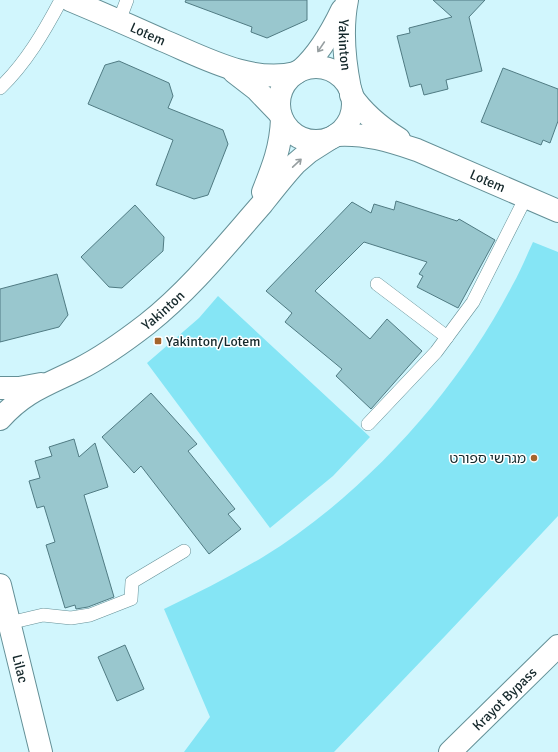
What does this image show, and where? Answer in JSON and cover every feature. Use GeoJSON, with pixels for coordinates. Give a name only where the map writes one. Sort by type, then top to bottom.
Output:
{"type":"FeatureCollection","features":[{"type":"Feature","properties":{"kind":"main road","name":"Lotem"},"geometry":{"type":"LineString","coordinates":[[70,0],[226,67],[254,74],[268,75],[282,75],[298,72]]}},
{"type":"Feature","properties":{"kind":"main road","name":"Yakinton"},"geometry":{"type":"LineString","coordinates":[[298,72],[311,60],[324,43],[335,25],[346,0]]}},
{"type":"Feature","properties":{"kind":"main road","name":"Yakinton"},"geometry":{"type":"LineString","coordinates":[[346,0],[343,36],[345,62],[350,92]]}},
{"type":"Feature","properties":{"kind":"main road","name":"Lotem"},"geometry":{"type":"LineString","coordinates":[[226,67],[256,89],[281,116]]}},
{"type":"Feature","properties":{"kind":"main road"},"geometry":{"type":"LineString","coordinates":[[312,67],[329,70],[343,79],[350,92],[353,106],[350,117],[344,127],[333,136],[314,141],[302,138],[292,133],[281,116],[279,102],[281,91],[287,80],[298,72],[312,67]]}},
{"type":"Feature","properties":{"kind":"main road","name":"Lotem"},"geometry":{"type":"LineString","coordinates":[[350,92],[358,104],[376,122],[417,150]]}},
{"type":"Feature","properties":{"kind":"main road","name":"Yakinton"},"geometry":{"type":"LineString","coordinates":[[253,213],[270,175],[277,154],[281,134],[281,116]]}},
{"type":"Feature","properties":{"kind":"main road","name":"Lotem"},"geometry":{"type":"LineString","coordinates":[[333,136],[352,134],[393,142],[417,150],[558,211]]}},
{"type":"Feature","properties":{"kind":"main road","name":"Yakinton"},"geometry":{"type":"LineString","coordinates":[[0,419],[22,398],[36,389],[79,369],[104,355],[149,322],[189,285],[295,164],[317,146],[333,136]]}},
{"type":"Feature","properties":{"kind":"main road","name":"Yakinton"},"geometry":{"type":"LineString","coordinates":[[0,388],[19,388],[52,382]]}},
{"type":"Feature","properties":{"kind":"main road","name":"Lilac"},"geometry":{"type":"LineString","coordinates":[[0,585],[41,752]]}},
{"type":"Feature","properties":{"kind":"main road","name":"Krayot Bypass"},"geometry":{"type":"LineString","coordinates":[[450,752],[558,646]]}},
{"type":"Feature","properties":{"kind":"lane"},"geometry":{"type":"LineString","coordinates":[[0,88],[36,44],[61,0]]}},
{"type":"Feature","properties":{"kind":"lane"},"geometry":{"type":"LineString","coordinates":[[118,21],[127,0]]}},
{"type":"Feature","properties":{"kind":"lane"},"geometry":{"type":"LineString","coordinates":[[368,424],[436,352],[473,302],[526,197]]}},
{"type":"Feature","properties":{"kind":"lane"},"geometry":{"type":"LineString","coordinates":[[377,284],[448,337]]}},
{"type":"Feature","properties":{"kind":"lane"},"geometry":{"type":"LineString","coordinates":[[10,623],[42,615],[71,618],[90,615],[131,599],[132,582],[184,551]]}},
{"type":"Feature","properties":{"kind":"shaded area"},"geometry":{"type":"Polygon","coordinates":[[[533,242],[558,252],[558,516],[334,752],[184,752],[210,717],[164,609],[239,571],[263,557],[300,532],[337,503],[372,472],[405,438],[436,402],[465,364],[490,325],[512,286],[533,242]]]}},
{"type":"Feature","properties":{"kind":"shaded area"},"geometry":{"type":"Polygon","coordinates":[[[218,296],[370,437],[333,476],[270,528],[147,363],[199,318],[218,296]]]}},
{"type":"Feature","properties":{"kind":"building"},"geometry":{"type":"Polygon","coordinates":[[[186,0],[307,0],[307,20],[267,38],[251,32],[252,27],[185,2],[186,0]]]}},
{"type":"Feature","properties":{"kind":"building"},"geometry":{"type":"Polygon","coordinates":[[[433,0],[485,0],[469,17],[482,71],[446,80],[448,89],[424,95],[421,84],[410,87],[397,36],[410,33],[409,28],[452,17],[433,0]]]}},
{"type":"Feature","properties":{"kind":"building"},"geometry":{"type":"Polygon","coordinates":[[[119,61],[169,83],[173,96],[168,108],[223,130],[228,144],[208,195],[194,199],[156,185],[173,140],[88,104],[105,65],[119,61]]]}},
{"type":"Feature","properties":{"kind":"building"},"geometry":{"type":"Polygon","coordinates":[[[503,68],[558,89],[558,121],[550,143],[543,140],[541,145],[481,122],[503,68]]]}},
{"type":"Feature","properties":{"kind":"building"},"geometry":{"type":"Polygon","coordinates":[[[396,201],[457,221],[459,219],[495,240],[458,308],[417,287],[423,276],[419,274],[427,262],[364,242],[315,291],[370,339],[387,319],[422,351],[371,409],[336,376],[342,369],[285,322],[292,313],[266,291],[352,202],[371,213],[374,204],[394,210],[396,201]]]}},
{"type":"Feature","properties":{"kind":"building"},"geometry":{"type":"Polygon","coordinates":[[[135,205],[164,237],[163,251],[122,288],[109,287],[81,257],[135,205]]]}},
{"type":"Feature","properties":{"kind":"building"},"geometry":{"type":"Polygon","coordinates":[[[57,274],[68,315],[59,327],[0,342],[0,289],[57,274]]]}},
{"type":"Feature","properties":{"kind":"building"},"geometry":{"type":"Polygon","coordinates":[[[151,393],[197,444],[188,451],[235,509],[228,514],[241,529],[209,554],[141,466],[134,473],[102,437],[151,393]]]}},
{"type":"Feature","properties":{"kind":"building"},"geometry":{"type":"Polygon","coordinates":[[[74,439],[79,457],[95,443],[108,487],[84,495],[114,597],[88,607],[76,609],[75,605],[65,608],[46,545],[55,542],[44,506],[37,508],[29,481],[40,478],[35,461],[52,456],[49,447],[74,439]]]}},
{"type":"Feature","properties":{"kind":"building"},"geometry":{"type":"Polygon","coordinates":[[[125,645],[144,689],[117,701],[98,657],[125,645]]]}},
{"type":"Feature","properties":{"kind":"place","name":"Yakinton/Lotem"},"geometry":{"type":"Point","coordinates":[158,341]}},
{"type":"Feature","properties":{"kind":"place","name":"מגרשי ספורט"},"geometry":{"type":"Point","coordinates":[534,458]}}]}
